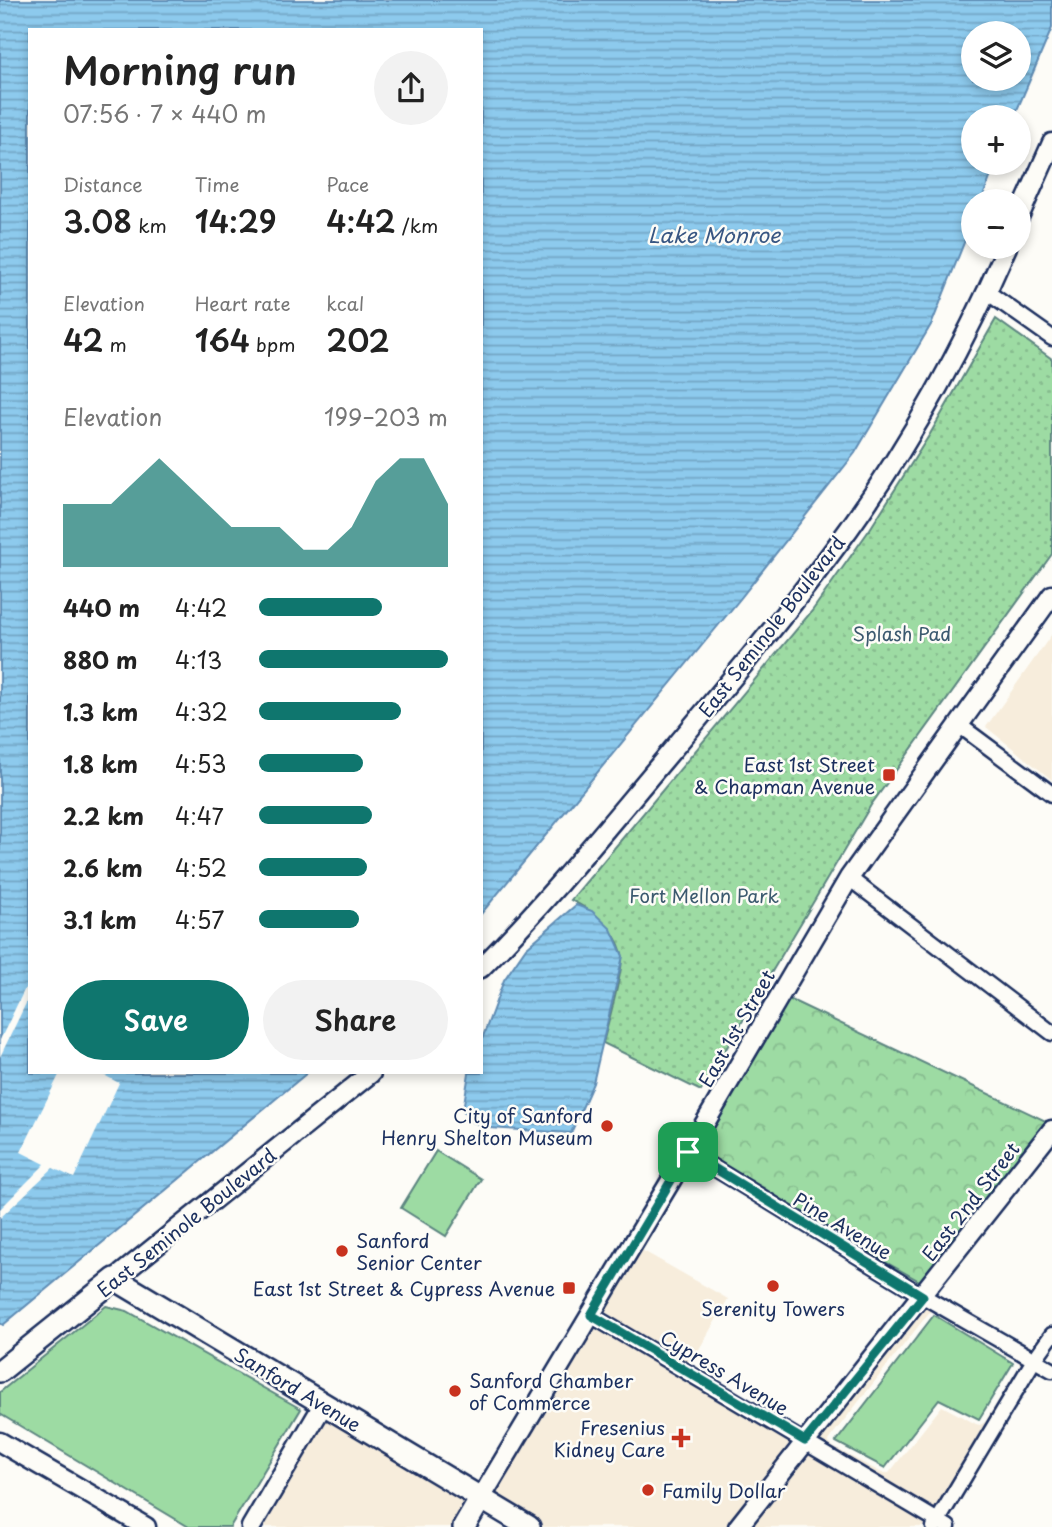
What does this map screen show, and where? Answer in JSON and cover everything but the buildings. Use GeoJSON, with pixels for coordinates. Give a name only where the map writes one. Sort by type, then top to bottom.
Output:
{"type":"FeatureCollection","features":[{"type":"Feature","properties":{"kind":"main road","name":"East Seminole Boulevard"},"geometry":{"type":"LineString","coordinates":[[0,1371],[115,1279]]}},
{"type":"Feature","properties":{"kind":"main road","name":"Sanford Avenue"},"geometry":{"type":"LineString","coordinates":[[115,1279],[528,1527]]}},
{"type":"Feature","properties":{"kind":"main road"},"geometry":{"type":"LineString","coordinates":[[464,1527],[481,1498]]}},
{"type":"Feature","properties":{"kind":"street"},"geometry":{"type":"LineString","coordinates":[[1031,190],[1052,143]]}},
{"type":"Feature","properties":{"kind":"street","name":"East Seminole Boulevard"},"geometry":{"type":"LineString","coordinates":[[483,966],[552,892],[763,642],[850,528],[893,462],[944,374],[1002,259]]}},
{"type":"Feature","properties":{"kind":"street"},"geometry":{"type":"LineString","coordinates":[[987,292],[1052,338]]}},
{"type":"Feature","properties":{"kind":"street","name":"East 1st Street"},"geometry":{"type":"LineString","coordinates":[[481,1498],[849,878],[1052,595]]}},
{"type":"Feature","properties":{"kind":"street"},"geometry":{"type":"LineString","coordinates":[[959,725],[1052,794]]}},
{"type":"Feature","properties":{"kind":"street"},"geometry":{"type":"LineString","coordinates":[[849,878],[1052,1033]]}},
{"type":"Feature","properties":{"kind":"street","name":"East Seminole Boulevard"},"geometry":{"type":"LineString","coordinates":[[115,1279],[370,1074]]}},
{"type":"Feature","properties":{"kind":"street","name":"East 2nd Street"},"geometry":{"type":"LineString","coordinates":[[738,1527],[1052,1130]]}},
{"type":"Feature","properties":{"kind":"street","name":"Pine Avenue"},"geometry":{"type":"LineString","coordinates":[[688,1152],[923,1296],[1052,1370]]}},
{"type":"Feature","properties":{"kind":"street","name":"Cypress Avenue"},"geometry":{"type":"LineString","coordinates":[[591,1315],[805,1441],[940,1525]]}},
{"type":"Feature","properties":{"kind":"street"},"geometry":{"type":"LineString","coordinates":[[940,1525],[1034,1360],[1052,1335]]}},
{"type":"Feature","properties":{"kind":"street"},"geometry":{"type":"LineString","coordinates":[[251,1527],[323,1405]]}},
{"type":"Feature","properties":{"kind":"street"},"geometry":{"type":"LineString","coordinates":[[0,1443],[146,1527]]}},
{"type":"Feature","properties":{"kind":"shaded area"},"geometry":{"type":"Polygon","coordinates":[[[1052,634],[1052,780],[986,727],[1052,634]]]}},
{"type":"Feature","properties":{"kind":"shaded area"},"geometry":{"type":"Polygon","coordinates":[[[640,1249],[728,1299],[690,1365],[601,1313],[640,1249]]]}},
{"type":"Feature","properties":{"kind":"shaded area"},"geometry":{"type":"Polygon","coordinates":[[[925,1305],[932,1309],[830,1438],[829,1443],[882,1473],[889,1473],[942,1406],[976,1424],[985,1422],[1020,1365],[1016,1358],[990,1343],[1024,1362],[934,1511],[816,1440],[925,1305]]]}},
{"type":"Feature","properties":{"kind":"shaded area"},"geometry":{"type":"Polygon","coordinates":[[[594,1325],[794,1443],[728,1527],[542,1527],[491,1496],[594,1325]]]}},
{"type":"Feature","properties":{"kind":"shaded area"},"geometry":{"type":"Polygon","coordinates":[[[326,1415],[471,1500],[455,1527],[260,1527],[326,1415]]]}},
{"type":"Feature","properties":{"kind":"shaded area"},"geometry":{"type":"Polygon","coordinates":[[[807,1451],[927,1523],[924,1527],[748,1527],[807,1451]]]}},
{"type":"Feature","properties":{"kind":"green space","name":"Fort Mellon Park"},"geometry":{"type":"Polygon","coordinates":[[[996,319],[1052,359],[1052,554],[871,805],[701,1091],[603,1043],[618,983],[622,953],[614,935],[602,921],[571,900],[812,611],[870,529],[930,434],[996,319]]]}},
{"type":"Feature","properties":{"kind":"green space"},"geometry":{"type":"Polygon","coordinates":[[[787,998],[1048,1122],[923,1283],[837,1235],[698,1150],[787,998]]]}},
{"type":"Feature","properties":{"kind":"green space"},"geometry":{"type":"Polygon","coordinates":[[[436,1151],[481,1179],[446,1236],[401,1208],[436,1151]]]}},
{"type":"Feature","properties":{"kind":"green space"},"geometry":{"type":"Polygon","coordinates":[[[106,1306],[127,1311],[301,1409],[230,1527],[189,1527],[0,1414],[0,1392],[106,1306]]]}},
{"type":"Feature","properties":{"kind":"green space"},"geometry":{"type":"Polygon","coordinates":[[[934,1315],[1013,1363],[979,1419],[939,1399],[885,1468],[836,1442],[934,1315]]]}},
{"type":"Feature","properties":{"kind":"water","name":"Lake Monroe"},"geometry":{"type":"Polygon","coordinates":[[[0,0],[1052,0],[1052,28],[1031,77],[1031,21],[961,21],[961,91],[1025,91],[1019,105],[961,105],[961,175],[991,175],[986,189],[961,189],[961,250],[932,323],[855,453],[740,599],[483,912],[483,28],[28,28],[28,1074],[306,1074],[3,1325],[0,1323],[0,0]]]}},
{"type":"Feature","properties":{"kind":"water"},"geometry":{"type":"Polygon","coordinates":[[[576,905],[592,911],[611,929],[623,956],[593,1083],[571,1133],[489,1128],[472,1122],[463,1110],[469,1074],[483,1074],[483,1037],[504,980],[526,948],[576,905]]]}},
{"type":"Feature","properties":{"kind":"pier"},"geometry":{"type":"Polygon","coordinates":[[[28,982],[28,999],[0,1057],[0,1040],[28,982]]]}},
{"type":"Feature","properties":{"kind":"pier"},"geometry":{"type":"Polygon","coordinates":[[[60,1074],[102,1074],[119,1083],[74,1178],[53,1168],[0,1218],[0,1209],[45,1164],[21,1152],[60,1074]]]}},
{"type":"Feature","properties":{"kind":"place","name":"East 1st Street & Chapman Avenue"},"geometry":{"type":"Point","coordinates":[889,775]}},
{"type":"Feature","properties":{"kind":"place","name":"City of Sanford Henry Shelton Museum"},"geometry":{"type":"Point","coordinates":[607,1126]}},
{"type":"Feature","properties":{"kind":"place","name":"Sanford Senior Center"},"geometry":{"type":"Point","coordinates":[342,1251]}},
{"type":"Feature","properties":{"kind":"place","name":"Serenity Towers"},"geometry":{"type":"Point","coordinates":[773,1286]}},
{"type":"Feature","properties":{"kind":"place","name":"East 1st Street & Cypress Avenue"},"geometry":{"type":"Point","coordinates":[569,1288]}},
{"type":"Feature","properties":{"kind":"place","name":"Sanford Chamber of Commerce"},"geometry":{"type":"Point","coordinates":[455,1391]}},
{"type":"Feature","properties":{"kind":"place","name":"Fresenius Kidney Care"},"geometry":{"type":"Point","coordinates":[681,1438]}},
{"type":"Feature","properties":{"kind":"place","name":"Family Dollar"},"geometry":{"type":"Point","coordinates":[648,1490]}},
{"type":"Feature","properties":{"kind":"route"},"geometry":{"type":"LineString","coordinates":[[688,1152],[923,1296],[805,1441],[591,1315],[688,1152]]}},
{"type":"Feature","properties":{"kind":"park label","name":"Splash Pad"},"geometry":{"type":"Point","coordinates":[902,633]}}]}
